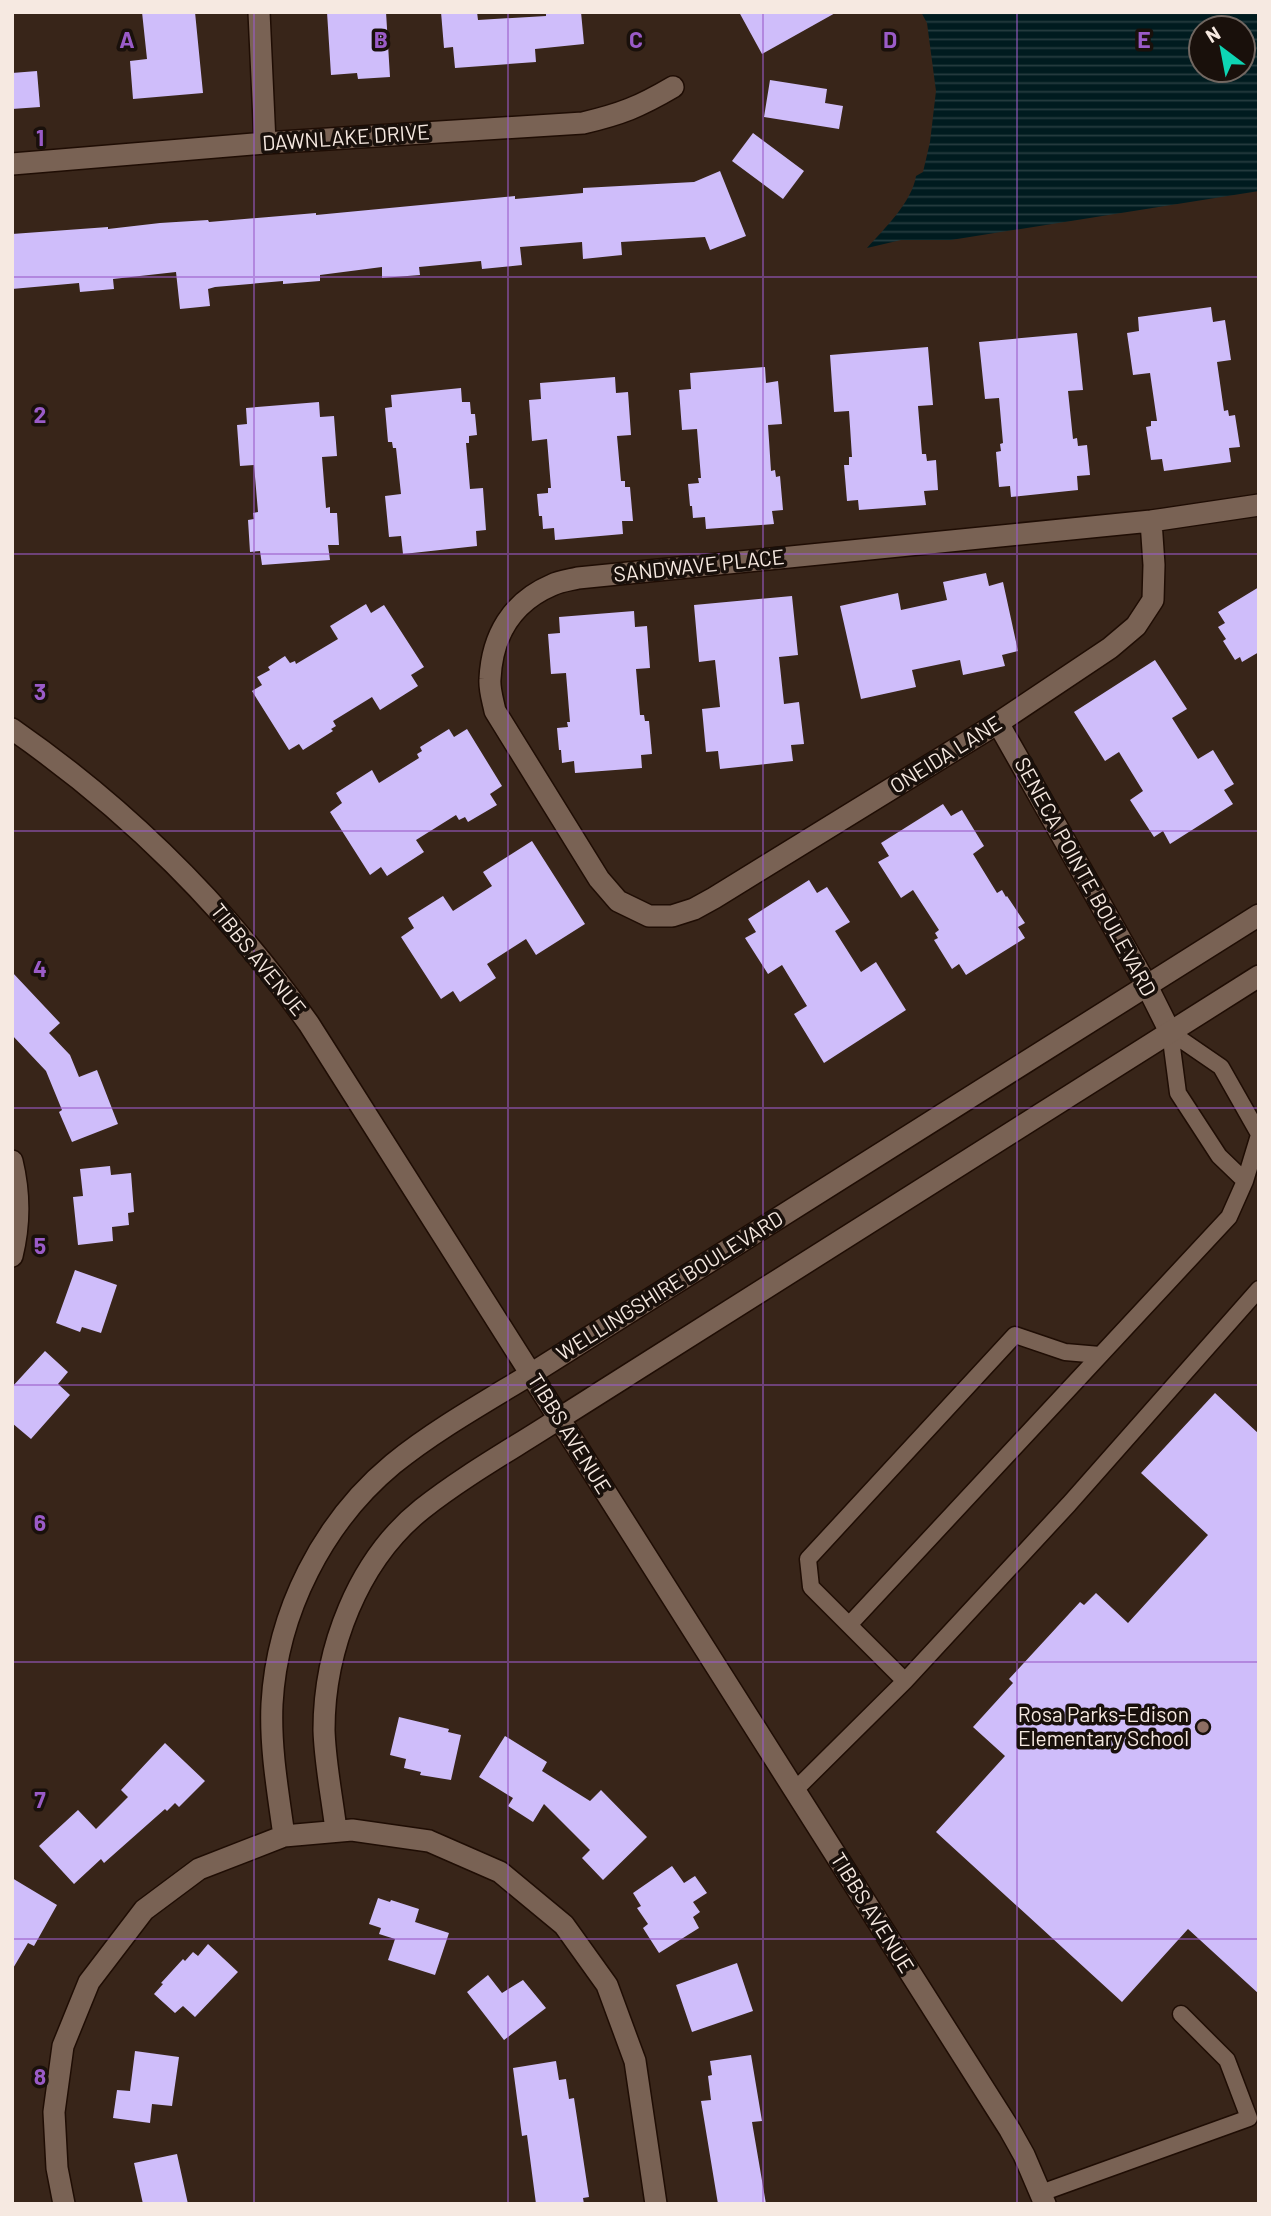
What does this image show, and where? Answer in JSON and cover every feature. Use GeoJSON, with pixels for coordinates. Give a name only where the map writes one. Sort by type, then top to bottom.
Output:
{"type":"FeatureCollection","features":[{"type":"Feature","properties":{"kind":"street"},"geometry":{"type":"LineString","coordinates":[[259,12],[265,143]]}},
{"type":"Feature","properties":{"kind":"street","name":"DAWNLAKE DRIVE"},"geometry":{"type":"LineString","coordinates":[[12,164],[265,143],[583,123],[631,110],[673,87]]}},
{"type":"Feature","properties":{"kind":"street","name":"SANDWAVE PLACE"},"geometry":{"type":"LineString","coordinates":[[649,916],[618,901],[599,879],[495,711],[489,681],[495,647],[506,620],[524,602],[551,585],[578,578],[1151,521],[1259,505]]}},
{"type":"Feature","properties":{"kind":"street","name":"ONEIDA LANE"},"geometry":{"type":"LineString","coordinates":[[649,916],[671,916],[694,909],[714,898],[998,723],[1110,648],[1136,626],[1153,600],[1151,521]]}},
{"type":"Feature","properties":{"kind":"street","name":"SENECA POINTE BOULEVARD"},"geometry":{"type":"LineString","coordinates":[[998,723],[1147,986],[1170,1032]]}},
{"type":"Feature","properties":{"kind":"street","name":"TIBBS AVENUE"},"geometry":{"type":"LineString","coordinates":[[12,729],[53,758],[134,824],[188,876],[263,961],[324,1046],[1010,2130],[1043,2198]]}},
{"type":"Feature","properties":{"kind":"street","name":"WELLINGSHIRE BOULEVARD"},"geometry":{"type":"LineString","coordinates":[[284,1836],[272,1744],[278,1657],[292,1609],[318,1550],[355,1502],[396,1462],[1259,915]]}},
{"type":"Feature","properties":{"kind":"street"},"geometry":{"type":"LineString","coordinates":[[336,1830],[325,1744],[325,1695],[337,1640],[346,1613],[379,1554],[424,1507],[559,1418],[1259,976]]}},
{"type":"Feature","properties":{"kind":"street"},"geometry":{"type":"LineString","coordinates":[[12,1161],[18,1197],[14,1249]]}},
{"type":"Feature","properties":{"kind":"street"},"geometry":{"type":"LineString","coordinates":[[65,2204],[57,2168],[54,2112],[63,2046],[89,1982],[144,1910],[199,1869],[284,1836],[336,1830],[429,1841],[500,1872],[564,1925],[607,1985],[635,2061],[656,2204]]}},
{"type":"Feature","properties":{"kind":"lane"},"geometry":{"type":"LineString","coordinates":[[849,1625],[1229,1217],[1245,1181],[1259,1134],[1221,1067],[1170,1032]]}},
{"type":"Feature","properties":{"kind":"lane"},"geometry":{"type":"LineString","coordinates":[[1170,1032],[1178,1093],[1219,1156],[1245,1181]]}},
{"type":"Feature","properties":{"kind":"lane"},"geometry":{"type":"LineString","coordinates":[[1245,1181],[1259,1171]]}},
{"type":"Feature","properties":{"kind":"lane"},"geometry":{"type":"LineString","coordinates":[[795,1790],[905,1681],[1069,1504],[1259,1289]]}},
{"type":"Feature","properties":{"kind":"lane"},"geometry":{"type":"LineString","coordinates":[[905,1681],[811,1587],[808,1559],[1015,1335],[1065,1352],[1100,1355]]}},
{"type":"Feature","properties":{"kind":"lane"},"geometry":{"type":"LineString","coordinates":[[1043,2198],[1254,2116],[1227,2060],[1181,2014]]}},
{"type":"Feature","properties":{"kind":"water"},"geometry":{"type":"Polygon","coordinates":[[[921,12],[1259,12],[1259,191],[951,240],[901,240],[867,248],[896,215],[909,196],[916,176],[923,172],[930,142],[936,91],[927,23],[921,12]]]}},
{"type":"Feature","properties":{"kind":"building"},"geometry":{"type":"Polygon","coordinates":[[[142,12],[195,12],[203,93],[133,99],[130,61],[147,59],[142,12]]]}},
{"type":"Feature","properties":{"kind":"building"},"geometry":{"type":"Polygon","coordinates":[[[327,12],[386,12],[390,77],[358,79],[357,73],[331,75],[327,12]]]}},
{"type":"Feature","properties":{"kind":"building"},"geometry":{"type":"Polygon","coordinates":[[[441,12],[477,12],[478,20],[546,16],[546,12],[581,12],[584,44],[535,49],[536,62],[455,68],[453,47],[444,48],[441,12]]]}},
{"type":"Feature","properties":{"kind":"building"},"geometry":{"type":"Polygon","coordinates":[[[739,12],[837,12],[762,54],[739,12]]]}},
{"type":"Feature","properties":{"kind":"building"},"geometry":{"type":"Polygon","coordinates":[[[37,71],[40,107],[12,109],[12,73],[37,71]]]}},
{"type":"Feature","properties":{"kind":"building"},"geometry":{"type":"Polygon","coordinates":[[[770,80],[827,89],[825,103],[843,106],[839,129],[764,117],[770,80]]]}},
{"type":"Feature","properties":{"kind":"building"},"geometry":{"type":"Polygon","coordinates":[[[753,133],[804,171],[783,199],[732,161],[753,133]]]}},
{"type":"Feature","properties":{"kind":"building"},"geometry":{"type":"Polygon","coordinates":[[[720,171],[746,236],[710,250],[705,237],[621,242],[622,255],[583,259],[582,242],[520,247],[522,265],[482,269],[481,261],[419,267],[420,275],[382,278],[382,267],[320,275],[320,281],[283,284],[283,281],[215,287],[208,289],[210,306],[180,309],[176,272],[113,279],[114,289],[80,292],[79,283],[12,289],[12,234],[316,215],[515,196],[515,199],[583,193],[583,188],[694,182],[720,171]]]}},
{"type":"Feature","properties":{"kind":"building"},"geometry":{"type":"Polygon","coordinates":[[[1211,307],[1213,322],[1225,320],[1231,360],[1217,362],[1224,411],[1228,410],[1229,416],[1235,415],[1240,447],[1229,448],[1231,462],[1164,471],[1162,459],[1151,460],[1146,427],[1151,426],[1151,421],[1157,421],[1150,373],[1133,375],[1127,333],[1139,331],[1138,317],[1211,307]]]}},
{"type":"Feature","properties":{"kind":"building"},"geometry":{"type":"Polygon","coordinates":[[[1077,333],[1083,390],[1068,391],[1073,439],[1077,438],[1078,446],[1087,445],[1090,475],[1077,476],[1078,490],[1011,497],[1010,486],[999,487],[996,452],[1001,451],[1000,444],[1003,443],[999,398],[985,399],[979,342],[1077,333]]]}},
{"type":"Feature","properties":{"kind":"building"},"geometry":{"type":"Polygon","coordinates":[[[928,347],[933,405],[918,406],[922,454],[926,454],[927,461],[936,460],[938,490],[924,491],[926,505],[859,510],[858,500],[847,501],[844,465],[849,465],[849,457],[852,457],[849,411],[834,412],[830,355],[928,347]]]}},
{"type":"Feature","properties":{"kind":"building"},"geometry":{"type":"Polygon","coordinates":[[[765,367],[766,383],[778,381],[782,424],[768,425],[771,471],[775,470],[776,477],[780,476],[783,510],[772,511],[774,524],[706,529],[705,517],[693,518],[690,506],[688,484],[699,483],[698,478],[701,478],[697,429],[682,430],[679,390],[691,389],[690,373],[765,367]]]}},
{"type":"Feature","properties":{"kind":"building"},"geometry":{"type":"Polygon","coordinates":[[[615,377],[616,393],[628,392],[631,435],[617,436],[621,481],[625,481],[625,487],[630,487],[633,521],[622,521],[623,534],[555,540],[554,528],[543,529],[542,516],[539,516],[537,494],[548,493],[548,488],[551,488],[547,439],[532,441],[529,400],[541,399],[540,383],[615,377]]]}},
{"type":"Feature","properties":{"kind":"building"},"geometry":{"type":"Polygon","coordinates":[[[461,388],[462,402],[470,402],[471,414],[475,414],[477,435],[469,436],[469,443],[466,443],[470,489],[483,488],[486,530],[476,531],[477,546],[403,554],[401,536],[389,537],[385,496],[401,494],[396,448],[393,448],[392,442],[388,442],[385,408],[392,407],[391,395],[461,388]]]}},
{"type":"Feature","properties":{"kind":"building"},"geometry":{"type":"Polygon","coordinates":[[[319,402],[320,417],[334,416],[337,456],[322,457],[326,508],[330,507],[330,513],[337,513],[339,545],[328,545],[330,560],[262,565],[260,551],[250,552],[248,520],[254,519],[253,513],[258,512],[254,465],[240,466],[237,425],[247,424],[246,408],[319,402]]]}},
{"type":"Feature","properties":{"kind":"building"},"geometry":{"type":"Polygon","coordinates":[[[986,573],[989,586],[1003,582],[1018,651],[1002,655],[1005,666],[963,675],[960,660],[912,670],[916,687],[861,699],[840,606],[898,593],[901,610],[947,600],[943,582],[986,573]]]}},
{"type":"Feature","properties":{"kind":"building"},"geometry":{"type":"Polygon","coordinates":[[[1259,587],[1259,652],[1242,662],[1240,657],[1235,660],[1223,641],[1226,639],[1218,627],[1225,623],[1218,612],[1259,587]]]}},
{"type":"Feature","properties":{"kind":"building"},"geometry":{"type":"Polygon","coordinates":[[[792,596],[798,655],[779,657],[784,704],[799,702],[804,744],[791,745],[793,761],[720,769],[718,751],[706,752],[702,709],[720,707],[715,660],[699,662],[694,605],[792,596]]]}},
{"type":"Feature","properties":{"kind":"building"},"geometry":{"type":"Polygon","coordinates":[[[366,604],[371,613],[384,605],[424,667],[411,675],[418,686],[380,710],[372,697],[333,721],[336,726],[331,729],[333,731],[303,750],[299,744],[289,750],[252,691],[262,685],[257,677],[270,670],[268,667],[285,656],[290,663],[295,661],[296,664],[338,639],[330,626],[366,604]]]}},
{"type":"Feature","properties":{"kind":"building"},"geometry":{"type":"Polygon","coordinates":[[[634,611],[635,627],[647,626],[650,668],[636,669],[640,715],[644,715],[645,721],[649,721],[652,754],[641,755],[642,768],[575,773],[574,761],[562,763],[559,750],[557,728],[568,727],[567,722],[570,722],[566,673],[551,674],[548,634],[560,633],[559,617],[634,611]]]}},
{"type":"Feature","properties":{"kind":"building"},"geometry":{"type":"Polygon","coordinates":[[[1155,660],[1187,709],[1172,718],[1198,759],[1213,750],[1234,784],[1224,790],[1233,804],[1170,844],[1163,831],[1154,837],[1130,800],[1143,791],[1119,752],[1105,761],[1074,712],[1155,660]]]}},
{"type":"Feature","properties":{"kind":"building"},"geometry":{"type":"Polygon","coordinates":[[[449,729],[454,737],[467,729],[502,786],[490,794],[497,805],[468,822],[465,817],[459,820],[456,815],[416,840],[424,852],[387,876],[381,867],[370,875],[330,812],[342,803],[336,793],[372,770],[379,783],[419,758],[417,754],[422,751],[420,747],[449,729]]]}},
{"type":"Feature","properties":{"kind":"building"},"geometry":{"type":"Polygon","coordinates":[[[943,804],[951,816],[962,810],[984,846],[973,854],[997,893],[1002,890],[1025,923],[1018,927],[1025,938],[966,975],[959,964],[952,969],[934,940],[938,938],[935,933],[939,930],[913,890],[901,898],[878,862],[889,856],[881,843],[943,804]]]}},
{"type":"Feature","properties":{"kind":"building"},"geometry":{"type":"Polygon","coordinates":[[[532,841],[585,924],[536,955],[526,939],[487,964],[496,978],[460,1002],[453,991],[441,999],[401,937],[414,928],[408,918],[443,896],[453,911],[492,886],[483,872],[532,841]]]}},
{"type":"Feature","properties":{"kind":"building"},"geometry":{"type":"Polygon","coordinates":[[[809,880],[817,893],[827,887],[850,922],[835,931],[861,972],[876,962],[906,1010],[824,1063],[794,1014],[807,1006],[782,965],[768,974],[745,938],[756,932],[748,919],[809,880]]]}},
{"type":"Feature","properties":{"kind":"building"},"geometry":{"type":"Polygon","coordinates":[[[12,972],[60,1023],[49,1033],[70,1055],[79,1077],[97,1070],[118,1124],[72,1142],[46,1071],[12,1035],[12,972]]]}},
{"type":"Feature","properties":{"kind":"building"},"geometry":{"type":"Polygon","coordinates":[[[110,1166],[111,1175],[131,1173],[134,1212],[128,1213],[129,1225],[112,1227],[113,1241],[78,1245],[73,1197],[83,1196],[80,1169],[110,1166]]]}},
{"type":"Feature","properties":{"kind":"building"},"geometry":{"type":"Polygon","coordinates":[[[75,1270],[117,1285],[101,1333],[82,1327],[80,1332],[56,1323],[75,1270]]]}},
{"type":"Feature","properties":{"kind":"building"},"geometry":{"type":"Polygon","coordinates":[[[45,1351],[68,1372],[58,1384],[70,1395],[31,1439],[12,1423],[12,1387],[45,1351]]]}},
{"type":"Feature","properties":{"kind":"building"},"geometry":{"type":"Polygon","coordinates":[[[1215,1393],[1259,1434],[1259,1994],[1188,1929],[1122,2002],[936,1832],[1005,1756],[973,1727],[1013,1683],[1009,1679],[1080,1602],[1084,1605],[1096,1593],[1128,1623],[1208,1535],[1141,1473],[1215,1393]]]}},
{"type":"Feature","properties":{"kind":"building"},"geometry":{"type":"Polygon","coordinates":[[[399,1717],[449,1729],[448,1732],[461,1735],[451,1780],[420,1775],[421,1772],[404,1768],[406,1759],[390,1755],[399,1717]]]}},
{"type":"Feature","properties":{"kind":"building"},"geometry":{"type":"Polygon","coordinates":[[[505,1736],[547,1762],[542,1771],[590,1801],[601,1790],[647,1837],[603,1880],[582,1858],[590,1850],[544,1804],[533,1822],[508,1806],[513,1798],[479,1777],[505,1736]]]}},
{"type":"Feature","properties":{"kind":"building"},"geometry":{"type":"Polygon","coordinates":[[[165,1743],[205,1781],[179,1807],[175,1803],[167,1811],[165,1809],[104,1863],[101,1859],[74,1884],[39,1846],[78,1810],[96,1829],[128,1797],[121,1790],[165,1743]]]}},
{"type":"Feature","properties":{"kind":"building"},"geometry":{"type":"Polygon","coordinates":[[[672,1866],[684,1883],[695,1876],[707,1893],[693,1902],[700,1912],[693,1917],[699,1928],[659,1953],[643,1928],[648,1924],[637,1908],[641,1906],[633,1893],[672,1866]]]}},
{"type":"Feature","properties":{"kind":"building"},"geometry":{"type":"Polygon","coordinates":[[[12,1878],[57,1905],[34,1946],[28,1943],[12,1970],[12,1878]]]}},
{"type":"Feature","properties":{"kind":"building"},"geometry":{"type":"Polygon","coordinates":[[[378,1898],[419,1909],[415,1922],[449,1933],[435,1975],[388,1960],[395,1939],[379,1934],[381,1928],[369,1924],[378,1898]]]}},
{"type":"Feature","properties":{"kind":"building"},"geometry":{"type":"Polygon","coordinates":[[[208,1944],[238,1972],[195,2017],[183,2006],[175,2013],[154,1994],[183,1959],[185,1961],[193,1952],[198,1956],[208,1944]]]}},
{"type":"Feature","properties":{"kind":"building"},"geometry":{"type":"Polygon","coordinates":[[[737,1963],[753,2011],[692,2032],[676,1985],[737,1963]]]}},
{"type":"Feature","properties":{"kind":"building"},"geometry":{"type":"Polygon","coordinates":[[[488,1975],[502,1993],[523,1980],[546,2008],[504,2040],[467,1992],[488,1975]]]}},
{"type":"Feature","properties":{"kind":"building"},"geometry":{"type":"Polygon","coordinates":[[[135,2051],[179,2057],[172,2106],[152,2104],[150,2123],[113,2118],[117,2090],[130,2091],[135,2051]]]}},
{"type":"Feature","properties":{"kind":"building"},"geometry":{"type":"Polygon","coordinates":[[[751,2055],[762,2121],[752,2122],[766,2204],[718,2204],[701,2101],[711,2100],[708,2076],[712,2075],[710,2061],[751,2055]]]}},
{"type":"Feature","properties":{"kind":"building"},"geometry":{"type":"Polygon","coordinates":[[[556,2061],[559,2080],[566,2079],[569,2099],[574,2098],[589,2197],[583,2198],[584,2204],[536,2204],[527,2135],[522,2136],[513,2068],[556,2061]]]}},
{"type":"Feature","properties":{"kind":"building"},"geometry":{"type":"Polygon","coordinates":[[[177,2154],[188,2204],[143,2204],[134,2163],[177,2154]]]}},
{"type":"Feature","properties":{"kind":"place","name":"Rosa Parks-Edison Elementary School"},"geometry":{"type":"Point","coordinates":[1203,1727]}}]}
